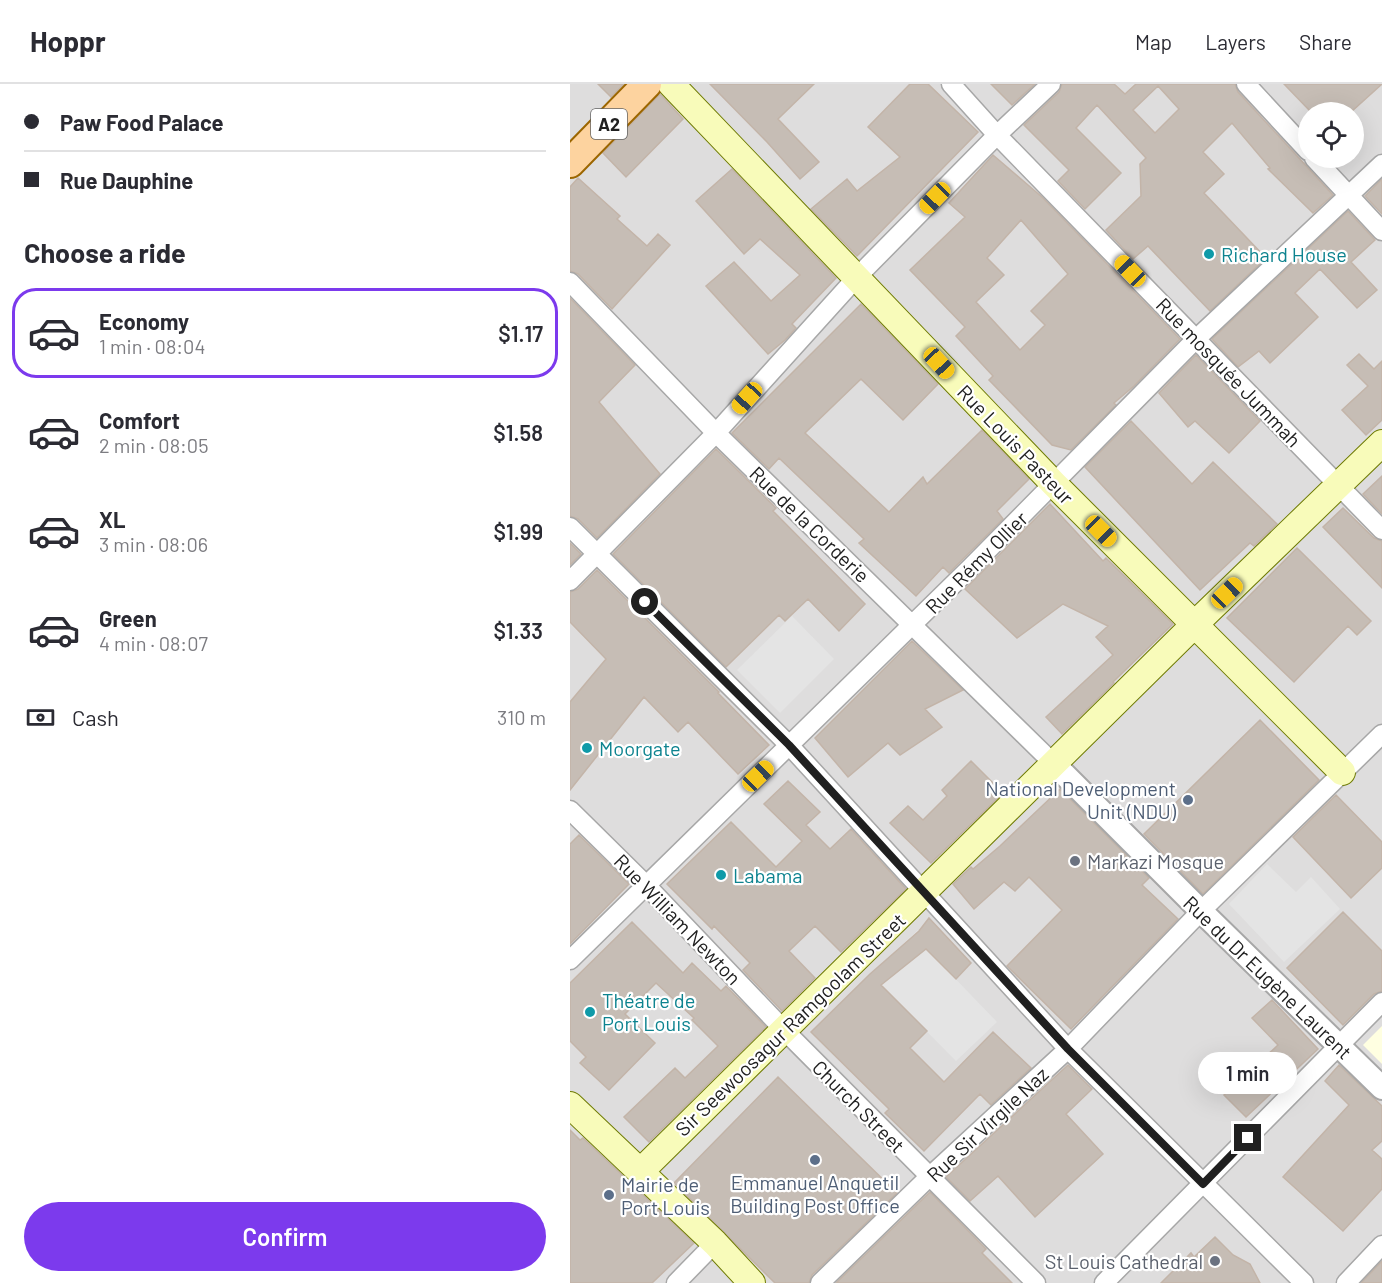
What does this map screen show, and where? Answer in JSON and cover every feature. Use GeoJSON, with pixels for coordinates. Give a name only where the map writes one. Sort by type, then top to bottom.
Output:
{"type":"FeatureCollection","features":[{"type":"Feature","properties":{"kind":"main road","name":"A2"},"geometry":{"type":"LineString","coordinates":[[570,163],[647,84]]}},
{"type":"Feature","properties":{"kind":"main road","name":"Rue Louis Pasteur"},"geometry":{"type":"LineString","coordinates":[[671,84],[1054,484],[1342,772]]}},
{"type":"Feature","properties":{"kind":"main road","name":"Sir Seewoosagur Ramgoolam Street"},"geometry":{"type":"LineString","coordinates":[[641,1171],[1053,763],[1382,443]]}},
{"type":"Feature","properties":{"kind":"main road"},"geometry":{"type":"LineString","coordinates":[[570,1105],[716,1243],[752,1283]]}},
{"type":"Feature","properties":{"kind":"street","name":"Rue mosquée Jummah"},"geometry":{"type":"LineString","coordinates":[[951,84],[997,135],[1382,530]]}},
{"type":"Feature","properties":{"kind":"street"},"geometry":{"type":"LineString","coordinates":[[570,580],[716,433],[857,277],[997,135],[1051,84]]}},
{"type":"Feature","properties":{"kind":"street"},"geometry":{"type":"LineString","coordinates":[[1246,84],[1298,140]]}},
{"type":"Feature","properties":{"kind":"street","name":"Rue Rémy Ollier"},"geometry":{"type":"LineString","coordinates":[[570,960],[1054,484],[1196,339],[1382,164]]}},
{"type":"Feature","properties":{"kind":"street"},"geometry":{"type":"LineString","coordinates":[[1323,168],[1382,231]]}},
{"type":"Feature","properties":{"kind":"street","name":"Rue de la Corderie"},"geometry":{"type":"LineString","coordinates":[[570,282],[716,433],[1053,763]]}},
{"type":"Feature","properties":{"kind":"street"},"geometry":{"type":"LineString","coordinates":[[570,527],[789,745],[1068,1049],[1304,1283]]}},
{"type":"Feature","properties":{"kind":"street","name":"Rue Sir Virgile Naz"},"geometry":{"type":"LineString","coordinates":[[820,1283],[1068,1049],[1201,911],[1382,734]]}},
{"type":"Feature","properties":{"kind":"street","name":"Rue du Dr Eugène Laurent"},"geometry":{"type":"LineString","coordinates":[[1053,763],[1382,1088]]}},
{"type":"Feature","properties":{"kind":"street","name":"Rue William Newton"},"geometry":{"type":"LineString","coordinates":[[570,810],[646,885],[784,1030]]}},
{"type":"Feature","properties":{"kind":"street"},"geometry":{"type":"LineString","coordinates":[[1104,1283],[1382,1002]]}},
{"type":"Feature","properties":{"kind":"street","name":"Church Street"},"geometry":{"type":"LineString","coordinates":[[784,1030],[1036,1283]]}},
{"type":"Feature","properties":{"kind":"street"},"geometry":{"type":"LineString","coordinates":[[676,1283],[716,1243]]}},
{"type":"Feature","properties":{"kind":"street"},"geometry":{"type":"LineString","coordinates":[[1346,1283],[1382,1245]]}},
{"type":"Feature","properties":{"kind":"shaded area"},"geometry":{"type":"Polygon","coordinates":[[[570,84],[1382,84],[1382,1283],[570,1283],[570,84]]]}},
{"type":"Feature","properties":{"kind":"shaded area"},"geometry":{"type":"Polygon","coordinates":[[[792,616],[834,659],[780,713],[737,670],[792,616]]]}},
{"type":"Feature","properties":{"kind":"shaded area"},"geometry":{"type":"Polygon","coordinates":[[[1267,864],[1296,892],[1311,877],[1340,909],[1284,962],[1229,904],[1267,864]]]}},
{"type":"Feature","properties":{"kind":"shaded area"},"geometry":{"type":"Polygon","coordinates":[[[918,930],[949,960],[944,967],[997,1022],[956,1061],[870,974],[918,930]]]}},
{"type":"Feature","properties":{"kind":"shaded area"},"geometry":{"type":"Polygon","coordinates":[[[1382,1026],[1382,1064],[1363,1045],[1382,1026]]]}},
{"type":"Feature","properties":{"kind":"building"},"geometry":{"type":"Polygon","coordinates":[[[598,84],[624,84],[611,97],[598,84]]]}},
{"type":"Feature","properties":{"kind":"building"},"geometry":{"type":"Polygon","coordinates":[[[710,84],[814,84],[778,119],[819,162],[800,179],[710,84]]]}},
{"type":"Feature","properties":{"kind":"building"},"geometry":{"type":"Polygon","coordinates":[[[910,84],[928,84],[978,132],[857,256],[811,209],[847,179],[857,191],[900,157],[868,127],[910,84]]]}},
{"type":"Feature","properties":{"kind":"building"},"geometry":{"type":"Polygon","coordinates":[[[991,84],[1035,84],[1012,105],[991,84]]]}},
{"type":"Feature","properties":{"kind":"building"},"geometry":{"type":"Polygon","coordinates":[[[1062,84],[1114,84],[1125,94],[1136,84],[1235,84],[1238,92],[1298,157],[1298,168],[1308,168],[1333,195],[1313,213],[1268,169],[1270,168],[1232,123],[1203,152],[1224,174],[1204,193],[1266,258],[1210,311],[1148,246],[1133,259],[1106,230],[1141,196],[1140,164],[1146,158],[1097,105],[1076,128],[1121,173],[1085,209],[1058,181],[1069,170],[1024,125],[1059,92],[1062,84]],[[1158,86],[1133,110],[1155,133],[1179,109],[1158,86]]]}},
{"type":"Feature","properties":{"kind":"building"},"geometry":{"type":"Polygon","coordinates":[[[1284,84],[1382,84],[1362,102],[1301,102],[1284,84]]]}},
{"type":"Feature","properties":{"kind":"building"},"geometry":{"type":"Polygon","coordinates":[[[660,94],[683,119],[626,177],[603,153],[660,94]]]}},
{"type":"Feature","properties":{"kind":"building"},"geometry":{"type":"Polygon","coordinates":[[[993,155],[1042,197],[1180,339],[1114,403],[1116,405],[1071,450],[1052,445],[989,380],[993,376],[956,336],[965,327],[910,270],[965,217],[949,203],[993,155]],[[1021,220],[987,258],[1004,275],[976,302],[1020,350],[1045,325],[1031,311],[1068,274],[1021,220]]]}},
{"type":"Feature","properties":{"kind":"building"},"geometry":{"type":"Polygon","coordinates":[[[732,169],[836,278],[792,324],[796,328],[768,354],[706,286],[734,262],[771,301],[800,275],[760,239],[744,254],[696,201],[732,169]]]}},
{"type":"Feature","properties":{"kind":"building"},"geometry":{"type":"Polygon","coordinates":[[[578,178],[620,216],[617,219],[647,246],[658,234],[670,245],[612,309],[578,274],[570,271],[570,187],[578,178]]]}},
{"type":"Feature","properties":{"kind":"building"},"geometry":{"type":"Polygon","coordinates":[[[1382,179],[1382,214],[1365,196],[1382,179]]]}},
{"type":"Feature","properties":{"kind":"building"},"geometry":{"type":"Polygon","coordinates":[[[1348,211],[1375,240],[1351,262],[1377,290],[1357,308],[1320,269],[1295,293],[1318,317],[1270,363],[1259,351],[1238,367],[1212,339],[1348,211]]]}},
{"type":"Feature","properties":{"kind":"building"},"geometry":{"type":"Polygon","coordinates":[[[570,298],[635,365],[599,402],[660,474],[597,538],[578,519],[570,516],[570,298]]]}},
{"type":"Feature","properties":{"kind":"building"},"geometry":{"type":"Polygon","coordinates":[[[861,304],[938,384],[903,420],[861,379],[805,433],[889,512],[923,477],[927,484],[982,430],[1029,479],[997,511],[1003,519],[949,573],[943,567],[916,596],[859,543],[864,539],[779,458],[769,469],[732,433],[861,304]]]}},
{"type":"Feature","properties":{"kind":"building"},"geometry":{"type":"Polygon","coordinates":[[[1359,354],[1374,369],[1382,361],[1382,420],[1366,435],[1342,410],[1368,386],[1347,365],[1359,354]]]}},
{"type":"Feature","properties":{"kind":"building"},"geometry":{"type":"Polygon","coordinates":[[[1196,355],[1260,421],[1229,453],[1195,421],[1188,427],[1159,393],[1196,355]]]}},
{"type":"Feature","properties":{"kind":"building"},"geometry":{"type":"Polygon","coordinates":[[[1131,421],[1192,484],[1213,462],[1277,524],[1254,546],[1250,543],[1200,590],[1085,467],[1131,421]]]}},
{"type":"Feature","properties":{"kind":"building"},"geometry":{"type":"Polygon","coordinates":[[[716,449],[776,508],[773,511],[865,604],[839,631],[808,599],[785,621],[779,615],[726,667],[613,554],[716,449]]]}},
{"type":"Feature","properties":{"kind":"building"},"geometry":{"type":"Polygon","coordinates":[[[1382,476],[1382,514],[1363,494],[1382,476]]]}},
{"type":"Feature","properties":{"kind":"building"},"geometry":{"type":"Polygon","coordinates":[[[1050,504],[1103,561],[1106,558],[1173,624],[1062,734],[1046,717],[1113,655],[1096,637],[1108,626],[1063,604],[1017,638],[965,589],[1050,504]]]}},
{"type":"Feature","properties":{"kind":"building"},"geometry":{"type":"Polygon","coordinates":[[[1343,508],[1374,538],[1382,541],[1382,588],[1323,527],[1343,508]]]}},
{"type":"Feature","properties":{"kind":"building"},"geometry":{"type":"Polygon","coordinates":[[[570,543],[581,554],[570,565],[570,543]]]}},
{"type":"Feature","properties":{"kind":"building"},"geometry":{"type":"Polygon","coordinates":[[[1297,548],[1371,621],[1357,635],[1348,626],[1294,682],[1227,618],[1297,548]]]}},
{"type":"Feature","properties":{"kind":"building"},"geometry":{"type":"Polygon","coordinates":[[[597,570],[769,745],[738,774],[688,722],[678,732],[644,697],[570,790],[570,702],[606,659],[570,622],[570,592],[578,589],[597,570]]]}},
{"type":"Feature","properties":{"kind":"building"},"geometry":{"type":"Polygon","coordinates":[[[912,641],[963,690],[925,709],[942,727],[900,755],[888,743],[848,777],[815,738],[912,641]]]}},
{"type":"Feature","properties":{"kind":"building"},"geometry":{"type":"Polygon","coordinates":[[[1260,720],[1319,780],[1203,894],[1144,834],[1260,720]]]}},
{"type":"Feature","properties":{"kind":"building"},"geometry":{"type":"Polygon","coordinates":[[[971,761],[1003,793],[931,863],[890,823],[908,806],[923,820],[947,796],[942,790],[971,761]]]}},
{"type":"Feature","properties":{"kind":"building"},"geometry":{"type":"Polygon","coordinates":[[[788,781],[820,812],[806,825],[830,849],[851,829],[906,889],[841,952],[815,926],[789,951],[815,978],[782,1011],[743,970],[750,963],[714,926],[712,929],[667,884],[731,822],[776,867],[802,841],[764,804],[788,781]]]}},
{"type":"Feature","properties":{"kind":"building"},"geometry":{"type":"Polygon","coordinates":[[[1060,789],[1149,878],[1142,885],[1178,919],[1071,1029],[1007,966],[1062,910],[1029,877],[1015,891],[1004,882],[974,909],[953,884],[971,867],[973,869],[1000,846],[1060,789]]]}},
{"type":"Feature","properties":{"kind":"building"},"geometry":{"type":"Polygon","coordinates":[[[1336,795],[1382,842],[1382,868],[1351,898],[1293,837],[1336,795]]]}},
{"type":"Feature","properties":{"kind":"building"},"geometry":{"type":"Polygon","coordinates":[[[579,835],[629,884],[570,944],[570,844],[579,835]]]}},
{"type":"Feature","properties":{"kind":"building"},"geometry":{"type":"Polygon","coordinates":[[[1343,912],[1382,951],[1382,991],[1374,994],[1343,1025],[1287,968],[1343,912]]]}},
{"type":"Feature","properties":{"kind":"building"},"geometry":{"type":"Polygon","coordinates":[[[929,918],[971,963],[956,979],[926,949],[881,985],[927,1031],[910,1048],[944,1082],[993,1032],[1031,1068],[991,1105],[980,1094],[924,1151],[885,1113],[889,1109],[811,1032],[870,974],[919,931],[929,918]]]}},
{"type":"Feature","properties":{"kind":"building"},"geometry":{"type":"Polygon","coordinates":[[[632,922],[683,973],[692,963],[721,991],[726,986],[766,1027],[649,1142],[624,1117],[675,1068],[685,1078],[718,1046],[692,1020],[694,1018],[656,983],[625,1014],[655,1043],[609,1090],[580,1063],[586,1057],[570,1041],[570,983],[632,922]]]}},
{"type":"Feature","properties":{"kind":"building"},"geometry":{"type":"Polygon","coordinates":[[[1272,1000],[1318,1049],[1246,1117],[1224,1095],[1278,1045],[1252,1018],[1272,1000]]]}},
{"type":"Feature","properties":{"kind":"building"},"geometry":{"type":"Polygon","coordinates":[[[1068,1065],[1092,1089],[1066,1114],[1103,1154],[1035,1217],[998,1176],[970,1201],[946,1177],[1068,1065]]]}},
{"type":"Feature","properties":{"kind":"building"},"geometry":{"type":"Polygon","coordinates":[[[1339,1065],[1382,1106],[1382,1141],[1372,1150],[1382,1159],[1382,1189],[1343,1231],[1283,1177],[1349,1105],[1325,1081],[1339,1065]]]}},
{"type":"Feature","properties":{"kind":"building"},"geometry":{"type":"Polygon","coordinates":[[[778,1077],[897,1193],[812,1275],[809,1283],[775,1283],[674,1183],[778,1077]]]}},
{"type":"Feature","properties":{"kind":"building","name":"Mairie de Port Louis"},"geometry":{"type":"Polygon","coordinates":[[[570,1130],[580,1140],[583,1138],[694,1243],[652,1283],[570,1283],[570,1130]]]}},
{"type":"Feature","properties":{"kind":"building"},"geometry":{"type":"Polygon","coordinates":[[[930,1192],[986,1249],[982,1253],[1012,1283],[836,1283],[930,1192]]]}},
{"type":"Feature","properties":{"kind":"building","name":"St Louis Cathedral"},"geometry":{"type":"Polygon","coordinates":[[[1215,1237],[1233,1255],[1250,1264],[1260,1283],[1161,1283],[1191,1253],[1194,1257],[1215,1237]]]}},
{"type":"Feature","properties":{"kind":"building"},"geometry":{"type":"Polygon","coordinates":[[[1382,1261],[1382,1283],[1361,1283],[1382,1261]]]}},
{"type":"Feature","properties":{"kind":"place","name":"Richard House"},"geometry":{"type":"Point","coordinates":[1209,254]}},
{"type":"Feature","properties":{"kind":"place","name":"Moorgate"},"geometry":{"type":"Point","coordinates":[587,748]}},
{"type":"Feature","properties":{"kind":"place","name":"National Development Unit (NDU)"},"geometry":{"type":"Point","coordinates":[1188,800]}},
{"type":"Feature","properties":{"kind":"place","name":"Markazi Mosque"},"geometry":{"type":"Point","coordinates":[1075,861]}},
{"type":"Feature","properties":{"kind":"place","name":"Labama"},"geometry":{"type":"Point","coordinates":[721,875]}},
{"type":"Feature","properties":{"kind":"place","name":"Théatre de Port Louis"},"geometry":{"type":"Point","coordinates":[590,1012]}},
{"type":"Feature","properties":{"kind":"place","name":"Emmanuel Anquetil Building Post Office"},"geometry":{"type":"Point","coordinates":[815,1160]}},
{"type":"Feature","properties":{"kind":"place","name":"Mairie de Port Louis"},"geometry":{"type":"Point","coordinates":[609,1195]}},
{"type":"Feature","properties":{"kind":"place","name":"St Louis Cathedral"},"geometry":{"type":"Point","coordinates":[1215,1261]}},
{"type":"Feature","properties":{"kind":"route"},"geometry":{"type":"LineString","coordinates":[[645,602],[789,745],[1068,1049],[1203,1184],[1248,1138]]}}]}
